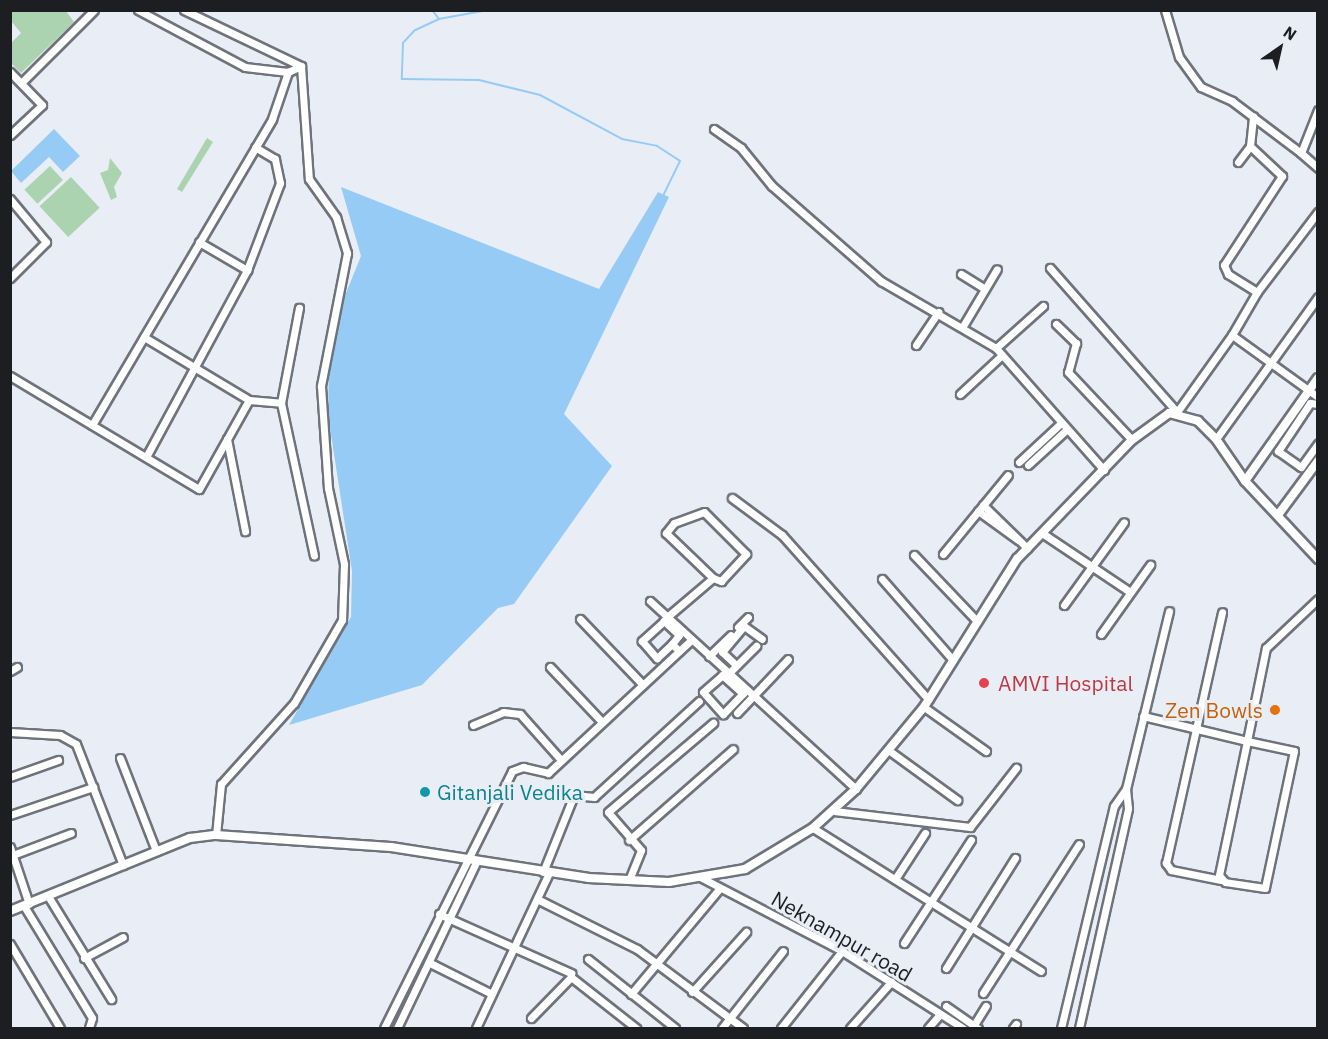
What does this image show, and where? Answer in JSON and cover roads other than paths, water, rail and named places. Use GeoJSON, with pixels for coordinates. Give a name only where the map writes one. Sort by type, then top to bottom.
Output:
{"type":"FeatureCollection","features":[{"type":"Feature","properties":{"kind":"street"},"geometry":{"type":"LineString","coordinates":[[21,83],[94,10]]}},
{"type":"Feature","properties":{"kind":"street"},"geometry":{"type":"LineString","coordinates":[[138,10],[245,67],[288,72],[301,66]]}},
{"type":"Feature","properties":{"kind":"street"},"geometry":{"type":"LineString","coordinates":[[184,10],[301,66]]}},
{"type":"Feature","properties":{"kind":"street"},"geometry":{"type":"LineString","coordinates":[[1165,10],[1179,57],[1201,87],[1254,116],[1317,168]]}},
{"type":"Feature","properties":{"kind":"street"},"geometry":{"type":"LineString","coordinates":[[216,835],[221,784],[312,679],[344,610],[344,564],[328,488],[321,386],[347,252],[336,217],[309,179],[301,66]]}},
{"type":"Feature","properties":{"kind":"street"},"geometry":{"type":"LineString","coordinates":[[10,72],[42,105],[10,135]]}},
{"type":"Feature","properties":{"kind":"street"},"geometry":{"type":"LineString","coordinates":[[92,425],[272,119],[288,72]]}},
{"type":"Feature","properties":{"kind":"street"},"geometry":{"type":"LineString","coordinates":[[1301,153],[1317,110]]}},
{"type":"Feature","properties":{"kind":"street"},"geometry":{"type":"LineString","coordinates":[[1238,162],[1251,146],[1254,116]]}},
{"type":"Feature","properties":{"kind":"street"},"geometry":{"type":"LineString","coordinates":[[714,129],[741,148],[772,186],[881,281],[963,326],[996,348],[1104,470]]}},
{"type":"Feature","properties":{"kind":"street"},"geometry":{"type":"LineString","coordinates":[[1251,146],[1282,176],[1224,265],[1228,274],[1257,292]]}},
{"type":"Feature","properties":{"kind":"street"},"geometry":{"type":"LineString","coordinates":[[146,457],[197,369],[247,270],[282,170],[255,147]]}},
{"type":"Feature","properties":{"kind":"street"},"geometry":{"type":"LineString","coordinates":[[10,199],[46,242],[10,278]]}},
{"type":"Feature","properties":{"kind":"street"},"geometry":{"type":"LineString","coordinates":[[10,911],[156,851],[216,835],[392,847],[546,872],[629,880],[702,878],[755,864],[813,828],[834,811],[891,752],[926,703],[976,620],[1028,548],[1132,441],[1177,412],[1232,335],[1257,292],[1317,212]]}},
{"type":"Feature","properties":{"kind":"street"},"geometry":{"type":"LineString","coordinates":[[199,242],[247,270]]}},
{"type":"Feature","properties":{"kind":"street"},"geometry":{"type":"LineString","coordinates":[[1050,268],[1177,412],[1198,421],[1216,439],[1245,481],[1317,559]]}},
{"type":"Feature","properties":{"kind":"street"},"geometry":{"type":"LineString","coordinates":[[963,326],[997,269]]}},
{"type":"Feature","properties":{"kind":"street"},"geometry":{"type":"LineString","coordinates":[[961,274],[985,289]]}},
{"type":"Feature","properties":{"kind":"street"},"geometry":{"type":"LineString","coordinates":[[1216,439],[1317,297]]}},
{"type":"Feature","properties":{"kind":"street"},"geometry":{"type":"LineString","coordinates":[[996,348],[1043,306]]}},
{"type":"Feature","properties":{"kind":"street"},"geometry":{"type":"LineString","coordinates":[[299,308],[281,403],[314,555]]}},
{"type":"Feature","properties":{"kind":"street"},"geometry":{"type":"LineString","coordinates":[[916,345],[938,312]]}},
{"type":"Feature","properties":{"kind":"street"},"geometry":{"type":"LineString","coordinates":[[1056,324],[1076,343],[1068,372],[1132,441]]}},
{"type":"Feature","properties":{"kind":"street"},"geometry":{"type":"LineString","coordinates":[[1232,335],[1317,397]]}},
{"type":"Feature","properties":{"kind":"street"},"geometry":{"type":"LineString","coordinates":[[144,337],[249,400],[281,403]]}},
{"type":"Feature","properties":{"kind":"street"},"geometry":{"type":"LineString","coordinates":[[960,394],[1002,355]]}},
{"type":"Feature","properties":{"kind":"street"},"geometry":{"type":"LineString","coordinates":[[10,376],[199,489],[249,400]]}},
{"type":"Feature","properties":{"kind":"street"},"geometry":{"type":"LineString","coordinates":[[1245,481],[1317,378]]}},
{"type":"Feature","properties":{"kind":"street"},"geometry":{"type":"LineString","coordinates":[[1317,404],[1310,403],[1278,451],[1301,467],[1317,444]]}},
{"type":"Feature","properties":{"kind":"street"},"geometry":{"type":"LineString","coordinates":[[1019,462],[1061,423]]}},
{"type":"Feature","properties":{"kind":"street"},"geometry":{"type":"LineString","coordinates":[[1028,465],[1067,429]]}},
{"type":"Feature","properties":{"kind":"street"},"geometry":{"type":"LineString","coordinates":[[227,439],[245,531]]}},
{"type":"Feature","properties":{"kind":"street"},"geometry":{"type":"LineString","coordinates":[[1278,515],[1317,461]]}},
{"type":"Feature","properties":{"kind":"street"},"geometry":{"type":"LineString","coordinates":[[943,554],[1008,475]]}},
{"type":"Feature","properties":{"kind":"street"},"geometry":{"type":"LineString","coordinates":[[732,498],[782,535],[926,703],[986,751]]}},
{"type":"Feature","properties":{"kind":"street"},"geometry":{"type":"LineString","coordinates":[[981,508],[1028,548]]}},
{"type":"Feature","properties":{"kind":"street"},"geometry":{"type":"LineString","coordinates":[[704,512],[746,552],[721,581],[714,578],[666,533],[674,523],[704,512]]}},
{"type":"Feature","properties":{"kind":"street"},"geometry":{"type":"LineString","coordinates":[[1064,605],[1124,522]]}},
{"type":"Feature","properties":{"kind":"street"},"geometry":{"type":"LineString","coordinates":[[1042,533],[1130,592]]}},
{"type":"Feature","properties":{"kind":"street"},"geometry":{"type":"LineString","coordinates":[[914,555],[976,620]]}},
{"type":"Feature","properties":{"kind":"street"},"geometry":{"type":"LineString","coordinates":[[1101,634],[1150,566]]}},
{"type":"Feature","properties":{"kind":"street"},"geometry":{"type":"LineString","coordinates":[[668,617],[714,578]]}},
{"type":"Feature","properties":{"kind":"street"},"geometry":{"type":"LineString","coordinates":[[882,579],[952,659]]}},
{"type":"Feature","properties":{"kind":"street"},"geometry":{"type":"LineString","coordinates":[[1221,880],[1266,648],[1317,599]]}},
{"type":"Feature","properties":{"kind":"street"},"geometry":{"type":"LineString","coordinates":[[650,601],[745,692],[753,696],[856,789]]}},
{"type":"Feature","properties":{"kind":"street"},"geometry":{"type":"LineString","coordinates":[[1079,1029],[1128,808],[1126,789],[1169,611]]}},
{"type":"Feature","properties":{"kind":"street"},"geometry":{"type":"LineString","coordinates":[[1143,716],[1195,728],[1247,741],[1294,751],[1268,884],[1261,888],[1167,867],[1195,728],[1222,612]]}},
{"type":"Feature","properties":{"kind":"street"},"geometry":{"type":"LineString","coordinates":[[709,656],[748,617]]}},
{"type":"Feature","properties":{"kind":"street"},"geometry":{"type":"LineString","coordinates":[[580,620],[643,685]]}},
{"type":"Feature","properties":{"kind":"street"},"geometry":{"type":"LineString","coordinates":[[664,621],[679,635],[672,644],[657,658],[642,641],[664,621]]}},
{"type":"Feature","properties":{"kind":"street"},"geometry":{"type":"LineString","coordinates":[[736,665],[722,652],[744,626],[762,639]]}},
{"type":"Feature","properties":{"kind":"street"},"geometry":{"type":"LineString","coordinates":[[384,1029],[465,859],[512,771],[523,767],[543,774],[691,640]]}},
{"type":"Feature","properties":{"kind":"street"},"geometry":{"type":"LineString","coordinates":[[672,644],[679,651]]}},
{"type":"Feature","properties":{"kind":"street"},"geometry":{"type":"LineString","coordinates":[[745,692],[723,714],[703,692],[756,646]]}},
{"type":"Feature","properties":{"kind":"street"},"geometry":{"type":"LineString","coordinates":[[737,713],[788,659]]}},
{"type":"Feature","properties":{"kind":"street"},"geometry":{"type":"LineString","coordinates":[[550,667],[602,722]]}},
{"type":"Feature","properties":{"kind":"street"},"geometry":{"type":"LineString","coordinates":[[476,1029],[537,899],[574,795],[594,796],[699,701]]}},
{"type":"Feature","properties":{"kind":"street"},"geometry":{"type":"LineString","coordinates":[[473,725],[503,712],[520,714],[561,760]]}},
{"type":"Feature","properties":{"kind":"street"},"geometry":{"type":"LineString","coordinates":[[629,880],[641,852],[608,812],[713,723]]}},
{"type":"Feature","properties":{"kind":"street"},"geometry":{"type":"LineString","coordinates":[[10,732],[70,738],[93,787],[123,865]]}},
{"type":"Feature","properties":{"kind":"street"},"geometry":{"type":"LineString","coordinates":[[629,840],[733,749]]}},
{"type":"Feature","properties":{"kind":"street"},"geometry":{"type":"LineString","coordinates":[[891,752],[957,800]]}},
{"type":"Feature","properties":{"kind":"street"},"geometry":{"type":"LineString","coordinates":[[120,758],[156,851]]}},
{"type":"Feature","properties":{"kind":"street"},"geometry":{"type":"LineString","coordinates":[[10,777],[58,760]]}},
{"type":"Feature","properties":{"kind":"street"},"geometry":{"type":"LineString","coordinates":[[834,811],[970,827],[1016,768]]}},
{"type":"Feature","properties":{"kind":"street"},"geometry":{"type":"LineString","coordinates":[[10,815],[93,787]]}},
{"type":"Feature","properties":{"kind":"street"},"geometry":{"type":"LineString","coordinates":[[1061,1029],[1114,806],[1126,789]]}},
{"type":"Feature","properties":{"kind":"street"},"geometry":{"type":"LineString","coordinates":[[813,828],[1041,971]]}},
{"type":"Feature","properties":{"kind":"street"},"geometry":{"type":"LineString","coordinates":[[12,856],[71,833]]}},
{"type":"Feature","properties":{"kind":"street"},"geometry":{"type":"LineString","coordinates":[[895,879],[925,833]]}},
{"type":"Feature","properties":{"kind":"street"},"geometry":{"type":"LineString","coordinates":[[904,943],[971,840]]}},
{"type":"Feature","properties":{"kind":"street"},"geometry":{"type":"LineString","coordinates":[[983,993],[1079,844]]}},
{"type":"Feature","properties":{"kind":"street"},"geometry":{"type":"LineString","coordinates":[[10,847],[26,905],[92,1018],[89,1029]]}},
{"type":"Feature","properties":{"kind":"street"},"geometry":{"type":"LineString","coordinates":[[946,968],[1015,858]]}},
{"type":"Feature","properties":{"kind":"street"},"geometry":{"type":"LineString","coordinates":[[397,1029],[452,919],[477,861]]}},
{"type":"Feature","properties":{"kind":"street","name":"Neknampur road"},"geometry":{"type":"LineString","coordinates":[[702,878],[842,951],[963,1029]]}},
{"type":"Feature","properties":{"kind":"street"},"geometry":{"type":"LineString","coordinates":[[631,994],[720,888]]}},
{"type":"Feature","properties":{"kind":"street"},"geometry":{"type":"LineString","coordinates":[[48,896],[111,999]]}},
{"type":"Feature","properties":{"kind":"street"},"geometry":{"type":"LineString","coordinates":[[537,899],[623,941],[743,1029]]}},
{"type":"Feature","properties":{"kind":"street"},"geometry":{"type":"LineString","coordinates":[[439,914],[571,973]]}},
{"type":"Feature","properties":{"kind":"street"},"geometry":{"type":"LineString","coordinates":[[692,992],[746,932]]}},
{"type":"Feature","properties":{"kind":"street"},"geometry":{"type":"LineString","coordinates":[[84,958],[123,937]]}},
{"type":"Feature","properties":{"kind":"street"},"geometry":{"type":"LineString","coordinates":[[10,944],[60,1029]]}},
{"type":"Feature","properties":{"kind":"street"},"geometry":{"type":"LineString","coordinates":[[722,1029],[783,951]]}},
{"type":"Feature","properties":{"kind":"street"},"geometry":{"type":"LineString","coordinates":[[781,1029],[842,951]]}},
{"type":"Feature","properties":{"kind":"street"},"geometry":{"type":"LineString","coordinates":[[588,959],[675,1029]]}},
{"type":"Feature","properties":{"kind":"street"},"geometry":{"type":"LineString","coordinates":[[430,963],[492,994]]}},
{"type":"Feature","properties":{"kind":"street"},"geometry":{"type":"LineString","coordinates":[[531,1017],[571,977],[636,1029]]}},
{"type":"Feature","properties":{"kind":"street"},"geometry":{"type":"LineString","coordinates":[[850,1029],[891,982]]}},
{"type":"Feature","properties":{"kind":"street"},"geometry":{"type":"LineString","coordinates":[[946,1006],[975,1027],[986,1006]]}},
{"type":"Feature","properties":{"kind":"street"},"geometry":{"type":"LineString","coordinates":[[393,1011],[404,1015]]}},
{"type":"Feature","properties":{"kind":"street"},"geometry":{"type":"LineString","coordinates":[[928,1029],[940,1014]]}},
{"type":"Feature","properties":{"kind":"water"},"geometry":{"type":"Polygon","coordinates":[[[54,129],[80,156],[63,172],[49,157],[21,183],[11,171],[54,129]]]}},
{"type":"Feature","properties":{"kind":"water"},"geometry":{"type":"Polygon","coordinates":[[[341,187],[599,289],[658,192],[669,197],[564,414],[612,466],[514,604],[498,608],[422,685],[289,725],[351,617],[352,571],[328,415],[329,362],[344,298],[361,256],[341,187]]]}},
{"type":"Feature","properties":{"kind":"waterway"},"geometry":{"type":"LineString","coordinates":[[432,10],[439,19]]}},
{"type":"Feature","properties":{"kind":"waterway"},"geometry":{"type":"LineString","coordinates":[[488,10],[439,19],[415,30],[403,43],[402,79],[479,80],[540,95],[622,139],[657,146],[680,161],[664,194]]}},
{"type":"Feature","properties":{"kind":"place","name":"AMVI Hospital"},"geometry":{"type":"Point","coordinates":[984,683]}},
{"type":"Feature","properties":{"kind":"place","name":"Zen Bowls"},"geometry":{"type":"Point","coordinates":[1275,710]}},
{"type":"Feature","properties":{"kind":"place","name":"Gitanjali Vedika"},"geometry":{"type":"Point","coordinates":[425,792]}}]}
